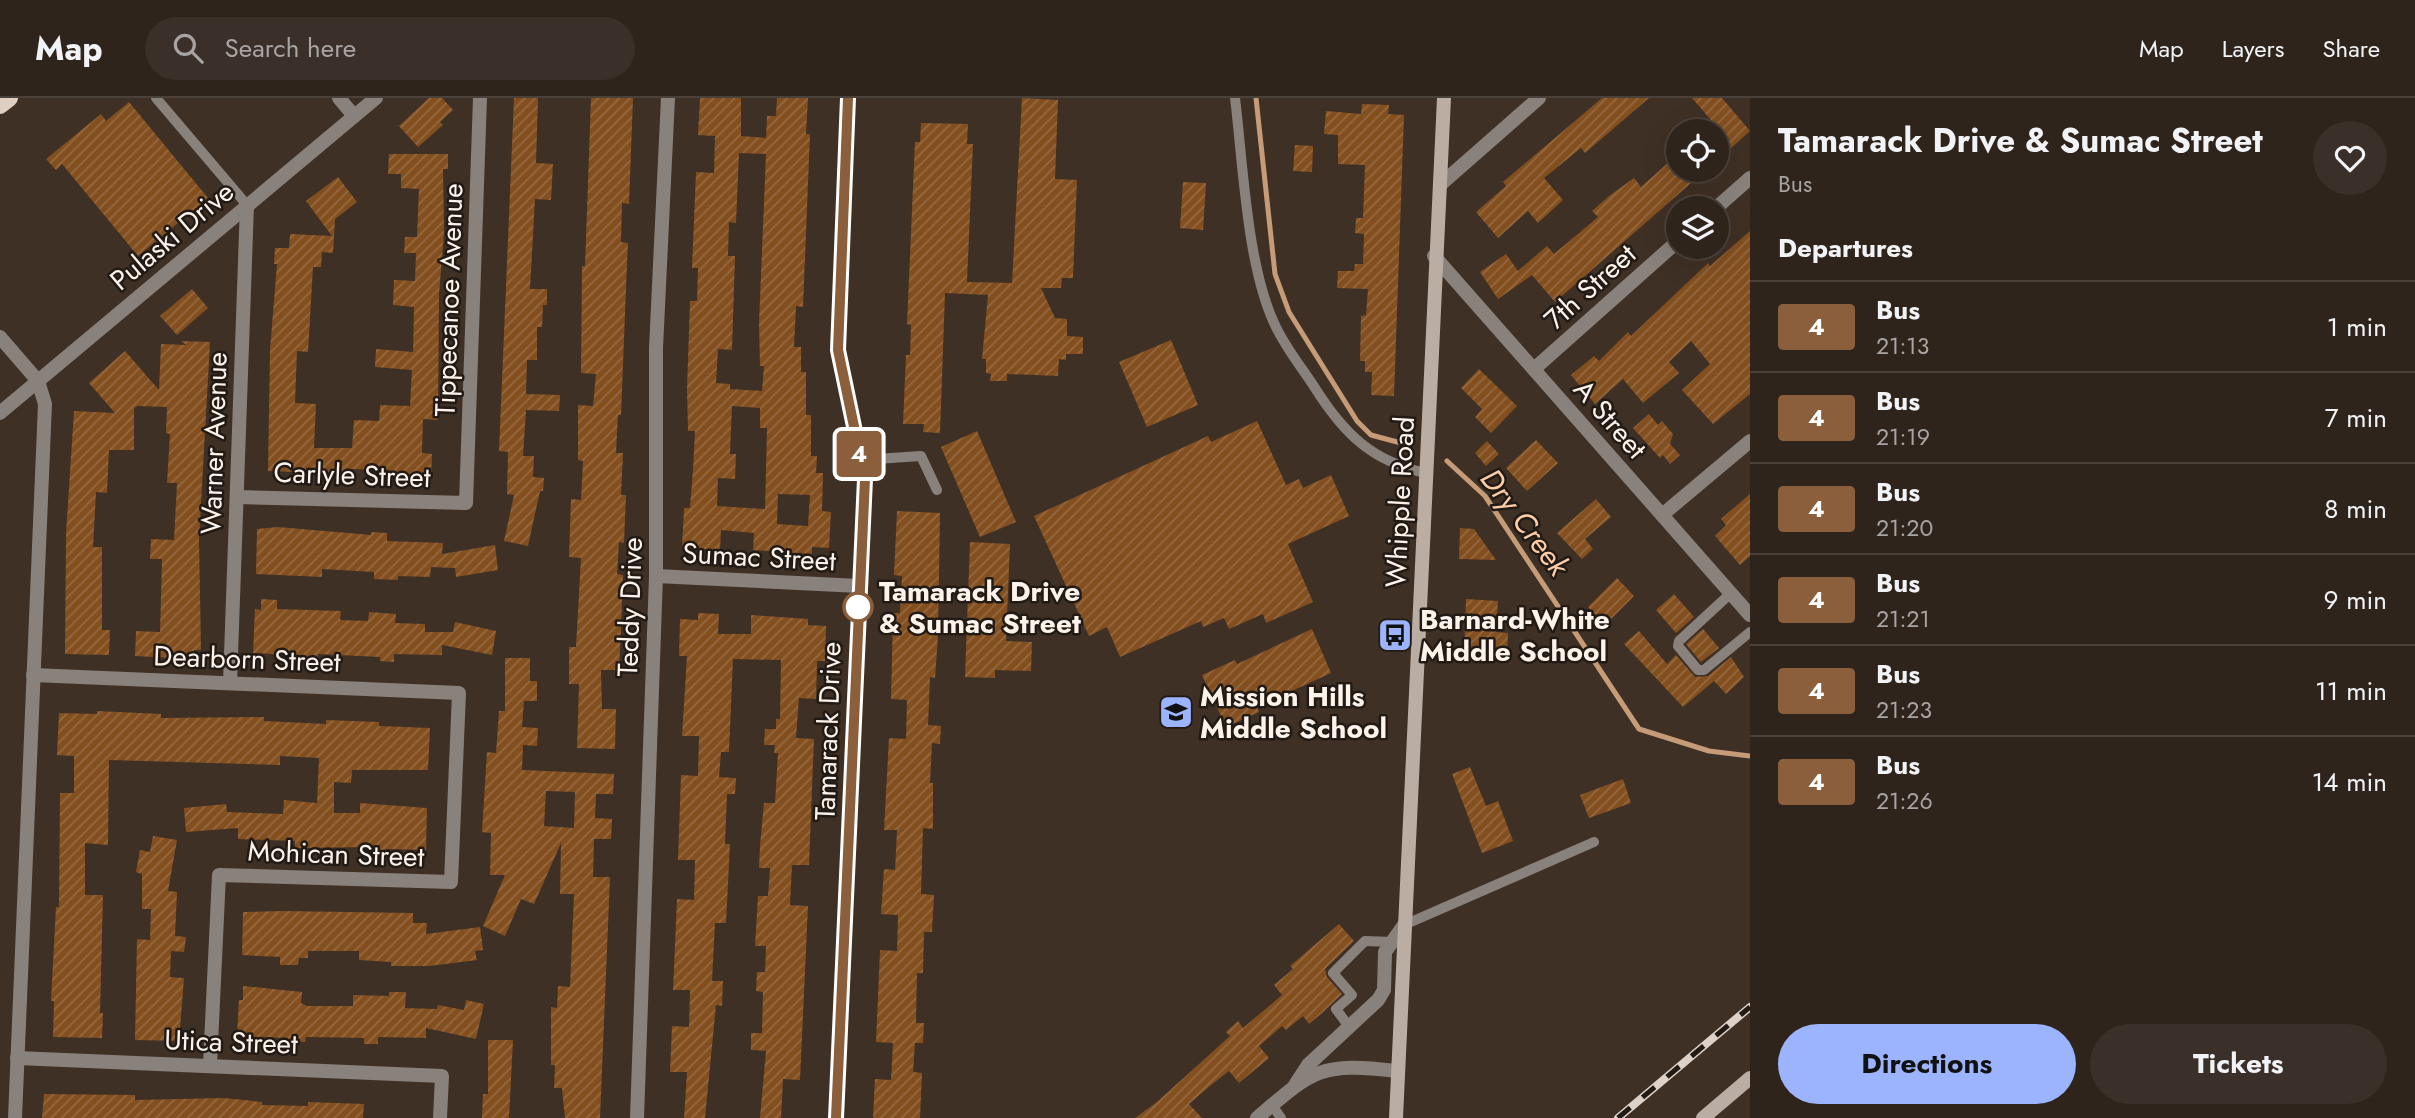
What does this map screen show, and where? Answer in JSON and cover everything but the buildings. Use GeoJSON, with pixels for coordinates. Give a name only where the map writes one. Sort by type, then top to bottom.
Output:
{"type":"FeatureCollection","features":[{"type":"Feature","properties":{"kind":"main road"},"geometry":{"type":"LineString","coordinates":[[0,105],[9,98]]}},
{"type":"Feature","properties":{"kind":"main road","name":"Whipple Road"},"geometry":{"type":"LineString","coordinates":[[1396,1118],[1434,256],[1441,184],[1444,98]]}},
{"type":"Feature","properties":{"kind":"main road"},"geometry":{"type":"LineString","coordinates":[[1703,1118],[1750,1078]]}},
{"type":"Feature","properties":{"kind":"street"},"geometry":{"type":"LineString","coordinates":[[339,98],[354,116]]}},
{"type":"Feature","properties":{"kind":"street","name":"Pulaski Drive"},"geometry":{"type":"LineString","coordinates":[[0,413],[376,98]]}},
{"type":"Feature","properties":{"kind":"street","name":"Tippecanoe Avenue"},"geometry":{"type":"LineString","coordinates":[[466,503],[480,98]]}},
{"type":"Feature","properties":{"kind":"street","name":"Teddy Drive"},"geometry":{"type":"LineString","coordinates":[[637,1118],[656,576],[658,471],[654,403],[668,98]]}},
{"type":"Feature","properties":{"kind":"street","name":"Tamarack Drive"},"geometry":{"type":"LineString","coordinates":[[836,1118],[865,479],[838,350],[848,98]]}},
{"type":"Feature","properties":{"kind":"street"},"geometry":{"type":"LineString","coordinates":[[1441,184],[1539,98]]}},
{"type":"Feature","properties":{"kind":"street"},"geometry":{"type":"LineString","coordinates":[[1729,197],[1750,178]]}},
{"type":"Feature","properties":{"kind":"street","name":"Warner Avenue"},"geometry":{"type":"LineString","coordinates":[[230,683],[247,205]]}},
{"type":"Feature","properties":{"kind":"street","name":"7th Street"},"geometry":{"type":"LineString","coordinates":[[1534,369],[1666,253]]}},
{"type":"Feature","properties":{"kind":"street","name":"A Street"},"geometry":{"type":"LineString","coordinates":[[1434,256],[1750,615]]}},
{"type":"Feature","properties":{"kind":"street"},"geometry":{"type":"LineString","coordinates":[[0,337],[38,381],[45,404],[15,1118]]}},
{"type":"Feature","properties":{"kind":"street"},"geometry":{"type":"LineString","coordinates":[[1662,515],[1750,441]]}},
{"type":"Feature","properties":{"kind":"street","name":"Carlyle Street"},"geometry":{"type":"LineString","coordinates":[[237,496],[466,503]]}},
{"type":"Feature","properties":{"kind":"street","name":"Sumac Street"},"geometry":{"type":"LineString","coordinates":[[656,576],[859,586]]}},
{"type":"Feature","properties":{"kind":"street","name":"Dearborn Street"},"geometry":{"type":"LineString","coordinates":[[33,675],[459,692],[451,882]]}},
{"type":"Feature","properties":{"kind":"street","name":"Mohican Street"},"geometry":{"type":"LineString","coordinates":[[210,1065],[219,875],[451,882]]}},
{"type":"Feature","properties":{"kind":"street"},"geometry":{"type":"LineString","coordinates":[[1295,1085],[1308,1065],[1350,1028],[1384,990],[1385,952],[1404,925]]}},
{"type":"Feature","properties":{"kind":"street","name":"Utica Street"},"geometry":{"type":"LineString","coordinates":[[17,1058],[442,1076],[440,1118]]}},
{"type":"Feature","properties":{"kind":"street"},"geometry":{"type":"LineString","coordinates":[[1257,1118],[1295,1085],[1318,1072],[1336,1067],[1397,1071]]}},
{"type":"Feature","properties":{"kind":"lane"},"geometry":{"type":"LineString","coordinates":[[156,98],[247,205]]}},
{"type":"Feature","properties":{"kind":"lane"},"geometry":{"type":"LineString","coordinates":[[1235,98],[1256,263],[1275,327],[1332,416],[1353,436],[1396,467],[1426,473]]}},
{"type":"Feature","properties":{"kind":"lane"},"geometry":{"type":"LineString","coordinates":[[861,460],[921,456],[937,490]]}},
{"type":"Feature","properties":{"kind":"lane"},"geometry":{"type":"LineString","coordinates":[[1731,593],[1679,641],[1678,646],[1698,670],[1704,670],[1750,632]]}},
{"type":"Feature","properties":{"kind":"lane"},"geometry":{"type":"LineString","coordinates":[[1404,925],[1594,842]]}},
{"type":"Feature","properties":{"kind":"lane"},"geometry":{"type":"LineString","coordinates":[[1350,1028],[1336,1009],[1352,995],[1333,973],[1365,941],[1392,942]]}},
{"type":"Feature","properties":{"kind":"lane"},"geometry":{"type":"LineString","coordinates":[[1272,1105],[1281,1118]]}},
{"type":"Feature","properties":{"kind":"waterway","name":"Dry Creek"},"geometry":{"type":"LineString","coordinates":[[1256,98],[1275,274],[1289,312],[1357,421],[1371,435],[1401,443]]}},
{"type":"Feature","properties":{"kind":"waterway","name":"Dry Creek"},"geometry":{"type":"LineString","coordinates":[[1447,461],[1485,496],[1639,729],[1709,751],[1750,756]]}},
{"type":"Feature","properties":{"kind":"railway"},"geometry":{"type":"LineString","coordinates":[[1618,1118],[1750,1007]]}},
{"type":"Feature","properties":{"kind":"bus line","name":"4"},"geometry":{"type":"LineString","coordinates":[[836,1118],[865,479],[838,350],[848,98]]}},
{"type":"Feature","properties":{"kind":"place","name":"Tamarack Drive & Sumac Street"},"geometry":{"type":"Point","coordinates":[858,607]}},
{"type":"Feature","properties":{"kind":"place","name":"Barnard-White Middle School"},"geometry":{"type":"Point","coordinates":[1395,635]}},
{"type":"Feature","properties":{"kind":"place","name":"Mission Hills Middle School"},"geometry":{"type":"Point","coordinates":[1176,712]}}]}
